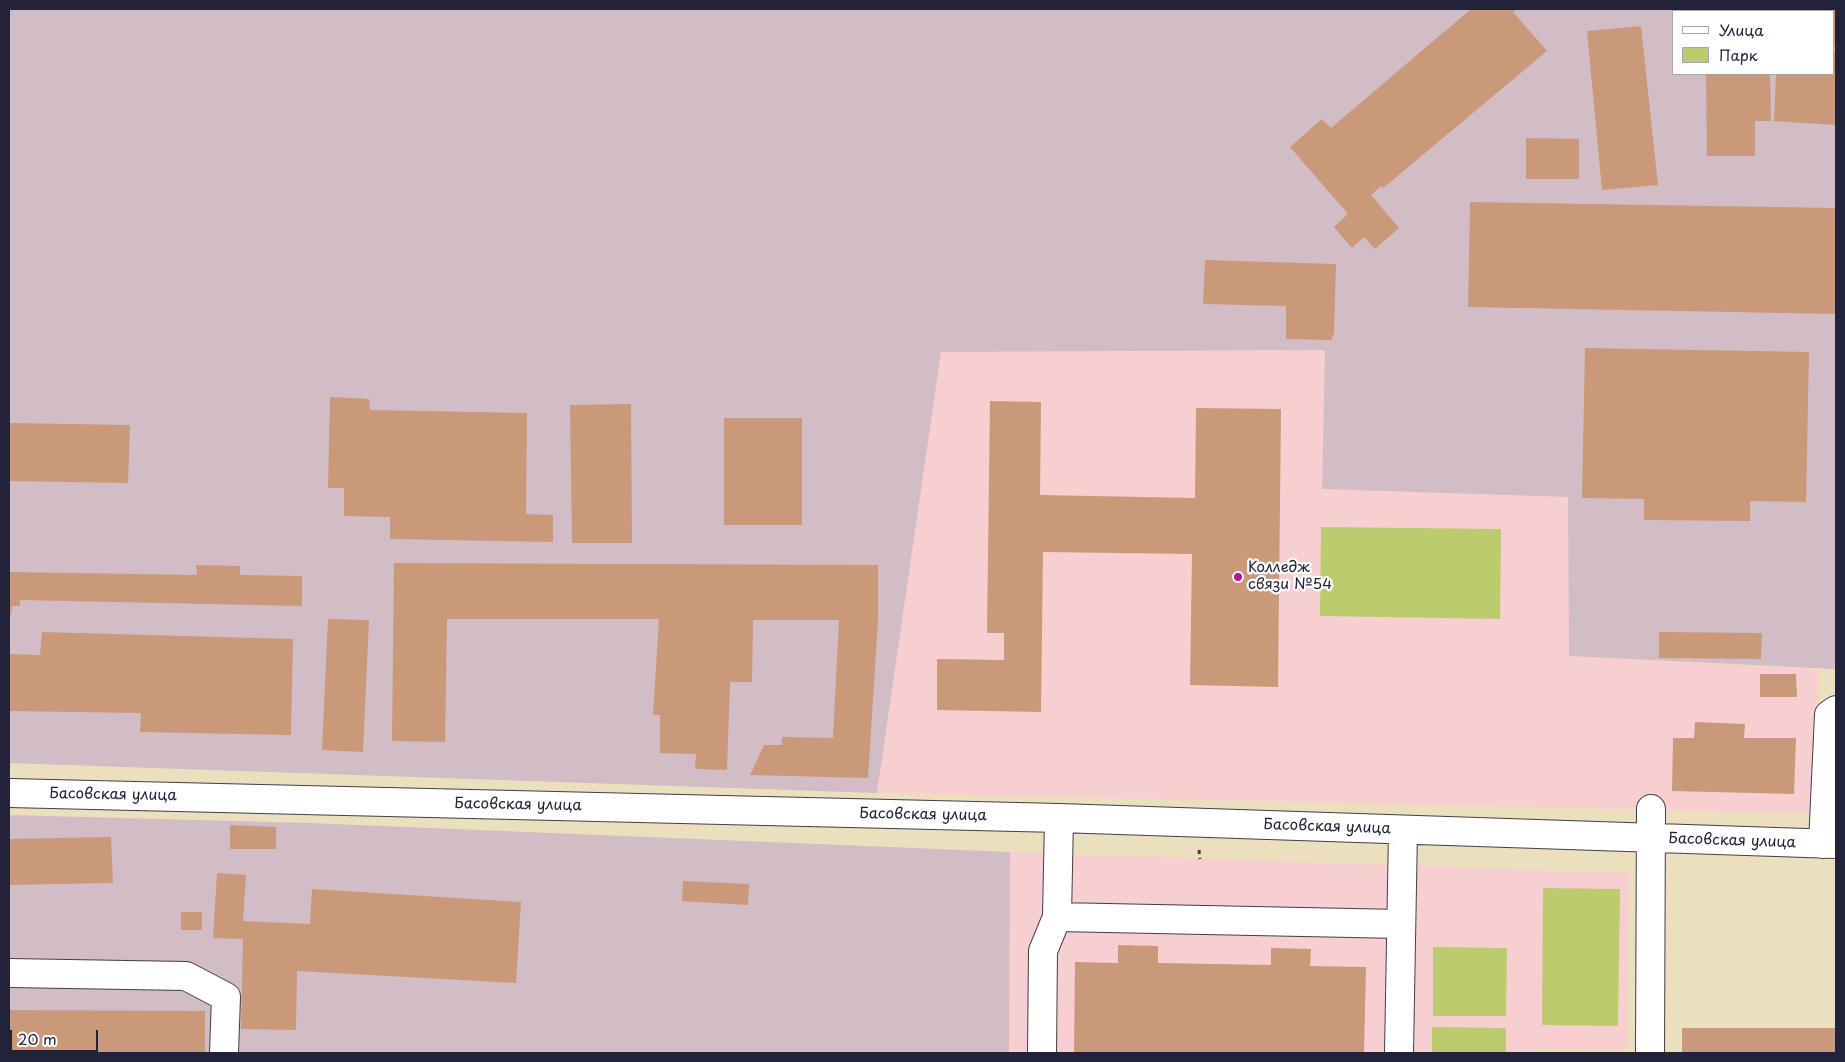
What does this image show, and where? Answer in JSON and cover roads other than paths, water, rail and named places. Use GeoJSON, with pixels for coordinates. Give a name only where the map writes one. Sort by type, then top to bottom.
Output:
{"type":"FeatureCollection","features":[{"type":"Feature","properties":{"kind":"street"},"geometry":{"type":"LineString","coordinates":[[1828,714],[1830,844]]}},
{"type":"Feature","properties":{"kind":"street","name":"Басовская улица"},"geometry":{"type":"LineString","coordinates":[[9,793],[906,804],[1059,818],[1830,844]]}},
{"type":"Feature","properties":{"kind":"street"},"geometry":{"type":"LineString","coordinates":[[1650,1053],[1651,810]]}},
{"type":"Feature","properties":{"kind":"street"},"geometry":{"type":"LineString","coordinates":[[1042,1053],[1044,951],[1058,917],[1059,818]]}},
{"type":"Feature","properties":{"kind":"street"},"geometry":{"type":"LineString","coordinates":[[1399,1053],[1403,830]]}},
{"type":"Feature","properties":{"kind":"street"},"geometry":{"type":"LineString","coordinates":[[1058,917],[1402,924]]}},
{"type":"Feature","properties":{"kind":"street"},"geometry":{"type":"LineString","coordinates":[[9,973],[186,976],[226,998],[224,1053]]}},
{"type":"Feature","properties":{"kind":"place","name":"Колледж связи №54"},"geometry":{"type":"Point","coordinates":[1238,577]}}]}
